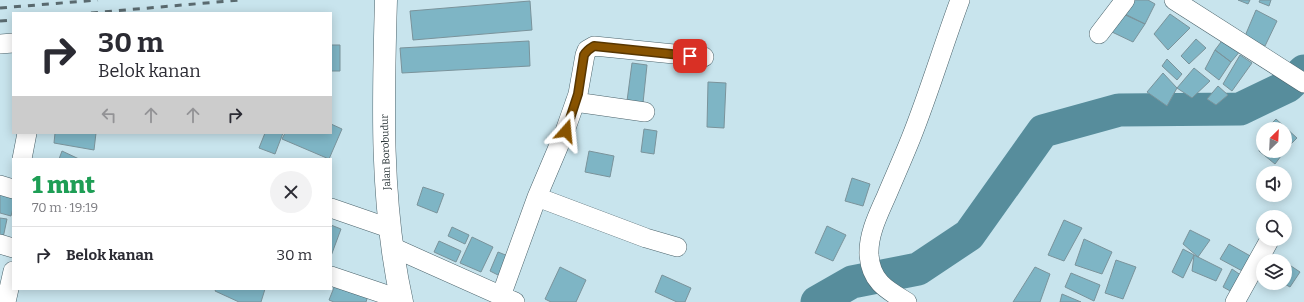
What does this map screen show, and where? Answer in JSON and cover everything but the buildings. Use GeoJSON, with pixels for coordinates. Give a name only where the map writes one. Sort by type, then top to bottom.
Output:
{"type":"FeatureCollection","features":[{"type":"Feature","properties":{"kind":"street","name":"Jalan Borobudur"},"geometry":{"type":"LineString","coordinates":[[386,0],[384,141],[390,237],[402,301]]}},
{"type":"Feature","properties":{"kind":"street"},"geometry":{"type":"LineString","coordinates":[[895,299],[875,277],[869,256],[869,243],[875,222],[911,137],[960,0]]}},
{"type":"Feature","properties":{"kind":"street"},"geometry":{"type":"LineString","coordinates":[[1099,34],[1125,0]]}},
{"type":"Feature","properties":{"kind":"street"},"geometry":{"type":"LineString","coordinates":[[1174,0],[1304,82]]}},
{"type":"Feature","properties":{"kind":"street"},"geometry":{"type":"LineString","coordinates":[[0,44],[12,43]]}},
{"type":"Feature","properties":{"kind":"street"},"geometry":{"type":"LineString","coordinates":[[332,208],[508,299],[537,197],[566,131],[575,102],[584,55],[587,50],[594,46],[704,57]]}},
{"type":"Feature","properties":{"kind":"street"},"geometry":{"type":"LineString","coordinates":[[575,102],[645,112]]}},
{"type":"Feature","properties":{"kind":"street"},"geometry":{"type":"LineString","coordinates":[[22,158],[27,134]]}},
{"type":"Feature","properties":{"kind":"street"},"geometry":{"type":"LineString","coordinates":[[0,185],[12,189]]}},
{"type":"Feature","properties":{"kind":"street"},"geometry":{"type":"LineString","coordinates":[[537,197],[646,238],[677,247]]}},
{"type":"Feature","properties":{"kind":"street"},"geometry":{"type":"LineString","coordinates":[[0,244],[12,248]]}},
{"type":"Feature","properties":{"kind":"street"},"geometry":{"type":"LineString","coordinates":[[1235,302],[1266,246]]}},
{"type":"Feature","properties":{"kind":"street"},"geometry":{"type":"LineString","coordinates":[[6,302],[12,275]]}},
{"type":"Feature","properties":{"kind":"street"},"geometry":{"type":"LineString","coordinates":[[332,276],[402,301]]}},
{"type":"Feature","properties":{"kind":"waterway"},"geometry":{"type":"LineString","coordinates":[[817,302],[852,282],[918,269],[969,235],[1043,131],[1119,110],[1240,109],[1288,86],[1304,71]]}},
{"type":"Feature","properties":{"kind":"railway"},"geometry":{"type":"LineString","coordinates":[[0,8],[98,0]]}},
{"type":"Feature","properties":{"kind":"railway"},"geometry":{"type":"LineString","coordinates":[[102,12],[240,0]]}},
{"type":"Feature","properties":{"kind":"railway"},"geometry":{"type":"LineString","coordinates":[[0,21],[12,20]]}},
{"type":"Feature","properties":{"kind":"route"},"geometry":{"type":"LineString","coordinates":[[566,131],[578,94],[584,55],[590,48],[594,46],[690,56]]}}]}
